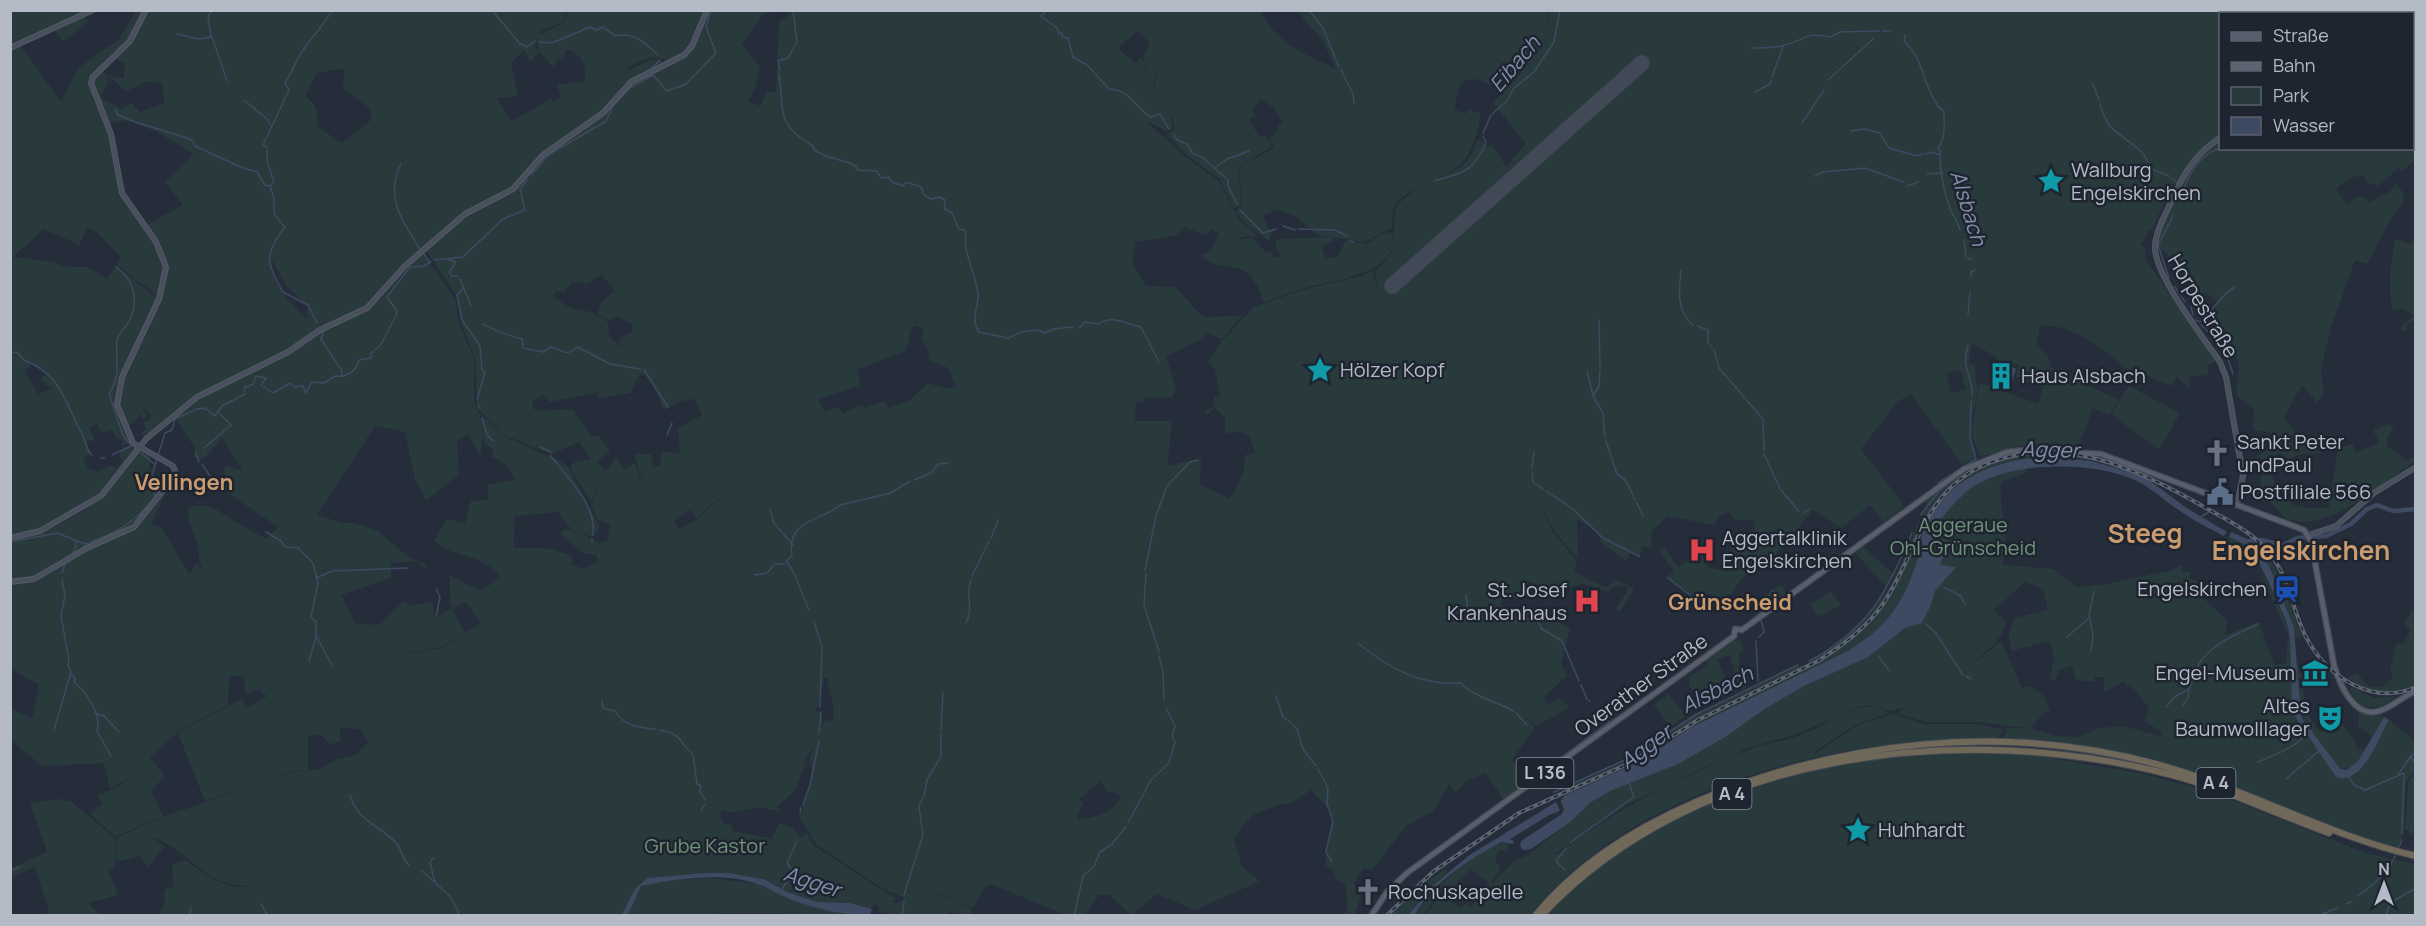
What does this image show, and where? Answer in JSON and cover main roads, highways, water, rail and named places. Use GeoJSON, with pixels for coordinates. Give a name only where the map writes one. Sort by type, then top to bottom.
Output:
{"type":"FeatureCollection","features":[{"type":"Feature","properties":{"kind":"highway","name":"A 4"},"geometry":{"type":"LineString","coordinates":[[1534,915],[1605,851],[1679,810],[1723,790],[1811,762],[1915,745],[1995,741],[2067,747],[2113,754],[2195,776],[2324,827],[2415,858]]}},
{"type":"Feature","properties":{"kind":"highway","name":"A 4"},"geometry":{"type":"LineString","coordinates":[[1541,915],[1581,876],[1608,857],[1643,834],[1701,806],[1762,783],[1812,768],[1907,752],[1964,748],[2030,750],[2119,763],[2193,781],[2354,842],[2415,858]]}},
{"type":"Feature","properties":{"kind":"main road","name":"Overather Straße"},"geometry":{"type":"LineString","coordinates":[[1371,915],[1387,892],[1406,874],[1734,636],[1741,637],[1742,630],[1940,486],[1980,461],[1999,454],[2026,450],[2096,452],[2297,526],[2310,537],[2338,678],[2350,699],[2361,709],[2370,712],[2382,710],[2400,697],[2415,691]]}},
{"type":"Feature","properties":{"kind":"water"},"geometry":{"type":"Polygon","coordinates":[[[2007,365],[2016,369],[2009,390],[1990,384],[1995,367],[2007,365]]]}},
{"type":"Feature","properties":{"kind":"water"},"geometry":{"type":"Polygon","coordinates":[[[2047,457],[2091,461],[2142,475],[2188,509],[2227,532],[2224,536],[2196,521],[2139,482],[2098,470],[2074,467],[2023,469],[1979,483],[1951,507],[1937,527],[1932,553],[1934,554],[1937,546],[1944,539],[1946,549],[1940,565],[1956,567],[1935,591],[1922,623],[1905,628],[1868,657],[1804,686],[1766,708],[1727,736],[1678,764],[1610,791],[1591,802],[1569,823],[1531,849],[1523,850],[1520,846],[1521,841],[1562,814],[1564,809],[1561,802],[1564,796],[1641,761],[1690,728],[1862,642],[1885,622],[1901,599],[1914,571],[1924,528],[1946,496],[1975,474],[1992,467],[2009,462],[2047,457]]]}},
{"type":"Feature","properties":{"kind":"water"},"geometry":{"type":"Polygon","coordinates":[[[2231,532],[2254,542],[2269,566],[2294,628],[2301,717],[2341,769],[2347,770],[2358,761],[2384,717],[2389,720],[2369,759],[2362,768],[2346,778],[2336,777],[2292,712],[2290,637],[2286,620],[2255,554],[2249,546],[2229,537],[2231,532]]]}},
{"type":"Feature","properties":{"kind":"water"},"geometry":{"type":"Polygon","coordinates":[[[1556,802],[1560,811],[1549,815],[1510,839],[1514,841],[1513,844],[1501,842],[1464,864],[1431,892],[1415,915],[1408,915],[1435,884],[1468,856],[1556,802]]]}},
{"type":"Feature","properties":{"kind":"water"},"geometry":{"type":"Polygon","coordinates":[[[728,873],[764,879],[787,892],[817,902],[850,903],[872,909],[870,915],[825,910],[781,895],[763,886],[732,878],[716,877],[641,886],[628,915],[622,915],[634,890],[647,878],[728,873]]]}},
{"type":"Feature","properties":{"kind":"waterway"},"geometry":{"type":"LineString","coordinates":[[211,36],[208,16],[213,10]]}},
{"type":"Feature","properties":{"kind":"waterway"},"geometry":{"type":"LineString","coordinates":[[317,323],[308,305],[283,292],[273,274],[270,252],[285,227],[274,214],[274,198],[270,186],[274,182],[267,162],[267,147],[263,145],[289,90],[285,83],[301,53],[332,10]]}},
{"type":"Feature","properties":{"kind":"waterway"},"geometry":{"type":"LineString","coordinates":[[492,10],[520,44],[527,47],[535,41]]}},
{"type":"Feature","properties":{"kind":"waterway"},"geometry":{"type":"LineString","coordinates":[[531,175],[550,154],[606,121],[613,106],[630,88],[653,75],[667,91],[686,84],[716,53],[706,27],[711,10]]}},
{"type":"Feature","properties":{"kind":"waterway"},"geometry":{"type":"LineString","coordinates":[[780,70],[778,61],[788,58],[797,42],[793,10]]}},
{"type":"Feature","properties":{"kind":"waterway"},"geometry":{"type":"LineString","coordinates":[[1043,10],[1045,13],[1041,16],[1057,28],[1059,34],[1062,33],[1062,37],[1068,38],[1073,57],[1087,65],[1109,89],[1123,92],[1150,117],[1160,114],[1169,129]]}},
{"type":"Feature","properties":{"kind":"waterway"},"geometry":{"type":"LineString","coordinates":[[1309,10],[1323,28],[1339,67]]}},
{"type":"Feature","properties":{"kind":"waterway","name":"Eibach"},"geometry":{"type":"LineString","coordinates":[[1483,133],[1491,115],[1507,101],[1514,88],[1534,72],[1554,42],[1560,10]]}},
{"type":"Feature","properties":{"kind":"waterway"},"geometry":{"type":"LineString","coordinates":[[539,42],[552,43],[590,27],[597,30],[603,27],[615,36],[634,37],[658,55]]}},
{"type":"Feature","properties":{"kind":"waterway"},"geometry":{"type":"LineString","coordinates":[[1752,48],[1781,46],[1809,36],[1831,37],[1840,32],[1879,31]]}},
{"type":"Feature","properties":{"kind":"waterway"},"geometry":{"type":"LineString","coordinates":[[1883,31],[1891,31]]}},
{"type":"Feature","properties":{"kind":"waterway"},"geometry":{"type":"LineString","coordinates":[[177,34],[198,39],[212,37],[227,81]]}},
{"type":"Feature","properties":{"kind":"waterway","name":"Alsbach"},"geometry":{"type":"LineString","coordinates":[[1905,35],[1904,40],[1916,56],[1935,102],[1944,111],[1943,135],[1938,148],[1941,171],[1950,208],[1960,230]]}},
{"type":"Feature","properties":{"kind":"waterway"},"geometry":{"type":"LineString","coordinates":[[1828,80],[1874,38]]}},
{"type":"Feature","properties":{"kind":"waterway"},"geometry":{"type":"LineString","coordinates":[[1772,77],[1783,47]]}},
{"type":"Feature","properties":{"kind":"waterway"},"geometry":{"type":"LineString","coordinates":[[652,68],[660,60]]}},
{"type":"Feature","properties":{"kind":"waterway"},"geometry":{"type":"LineString","coordinates":[[1341,70],[1353,94],[1354,103]]}},
{"type":"Feature","properties":{"kind":"waterway"},"geometry":{"type":"LineString","coordinates":[[779,74],[782,106],[787,123],[801,138],[813,146],[814,150],[856,166],[857,170],[877,171],[881,178],[889,177],[892,182],[903,186],[906,182],[921,187],[924,195],[931,199],[940,197],[945,200],[945,209],[952,213],[959,229],[966,231],[966,248],[977,288],[975,322],[979,332],[1008,338],[1022,332],[1037,330],[1045,333],[1053,329],[1073,327]]}},
{"type":"Feature","properties":{"kind":"waterway"},"geometry":{"type":"LineString","coordinates":[[1755,92],[1770,84],[1771,80]]}},
{"type":"Feature","properties":{"kind":"waterway"},"geometry":{"type":"LineString","coordinates":[[2093,84],[2099,100]]}},
{"type":"Feature","properties":{"kind":"waterway"},"geometry":{"type":"LineString","coordinates":[[1802,123],[1824,90]]}},
{"type":"Feature","properties":{"kind":"waterway"},"geometry":{"type":"LineString","coordinates":[[244,100],[267,119],[271,126]]}},
{"type":"Feature","properties":{"kind":"waterway"},"geometry":{"type":"LineString","coordinates":[[2100,104],[2110,126],[2144,155],[2149,168],[2169,176]]}},
{"type":"Feature","properties":{"kind":"waterway"},"geometry":{"type":"LineString","coordinates":[[115,109],[118,115],[187,138],[193,141],[195,146],[238,166],[257,172],[265,185],[270,186]]}},
{"type":"Feature","properties":{"kind":"waterway"},"geometry":{"type":"LineString","coordinates":[[1851,131],[1865,129],[1880,133],[1889,148],[1917,156],[1923,154]]}},
{"type":"Feature","properties":{"kind":"waterway"},"geometry":{"type":"LineString","coordinates":[[1174,134],[1177,140],[1187,144],[1193,154],[1202,157],[1228,180],[1228,186],[1237,204]]}},
{"type":"Feature","properties":{"kind":"waterway","name":"Eibach"},"geometry":{"type":"LineString","coordinates":[[1434,181],[1460,173],[1471,166],[1486,143],[1483,136]]}},
{"type":"Feature","properties":{"kind":"waterway"},"geometry":{"type":"LineString","coordinates":[[2179,201],[2189,176],[2199,162],[2219,148]]}},
{"type":"Feature","properties":{"kind":"waterway"},"geometry":{"type":"LineString","coordinates":[[1215,168],[1227,159],[1249,151]]}},
{"type":"Feature","properties":{"kind":"waterway"},"geometry":{"type":"LineString","coordinates":[[1926,154],[1932,152],[1940,155]]}},
{"type":"Feature","properties":{"kind":"waterway"},"geometry":{"type":"LineString","coordinates":[[401,164],[394,187],[395,198],[402,219],[420,249]]}},
{"type":"Feature","properties":{"kind":"waterway"},"geometry":{"type":"LineString","coordinates":[[1815,176],[1823,172],[1865,168],[1904,182]]}},
{"type":"Feature","properties":{"kind":"waterway"},"geometry":{"type":"LineString","coordinates":[[1927,174],[1943,173]]}},
{"type":"Feature","properties":{"kind":"waterway"},"geometry":{"type":"LineString","coordinates":[[2172,178],[2177,183]]}},
{"type":"Feature","properties":{"kind":"waterway"},"geometry":{"type":"LineString","coordinates":[[434,260],[463,257],[503,219],[525,210],[520,189],[528,179]]}},
{"type":"Feature","properties":{"kind":"waterway"},"geometry":{"type":"LineString","coordinates":[[1907,186],[1919,182]]}},
{"type":"Feature","properties":{"kind":"waterway"},"geometry":{"type":"LineString","coordinates":[[1240,210],[1263,233],[1276,229]]}},
{"type":"Feature","properties":{"kind":"waterway"},"geometry":{"type":"LineString","coordinates":[[2169,278],[2158,245],[2173,216]]}},
{"type":"Feature","properties":{"kind":"waterway"},"geometry":{"type":"LineString","coordinates":[[1283,226],[1295,230]]}},
{"type":"Feature","properties":{"kind":"waterway"},"geometry":{"type":"LineString","coordinates":[[1298,229],[1335,230],[1347,236]]}},
{"type":"Feature","properties":{"kind":"waterway","name":"Alsbach"},"geometry":{"type":"LineString","coordinates":[[1964,240],[1966,258],[1972,259]]}},
{"type":"Feature","properties":{"kind":"waterway"},"geometry":{"type":"LineString","coordinates":[[1350,241],[1354,242]]}},
{"type":"Feature","properties":{"kind":"waterway"},"geometry":{"type":"LineString","coordinates":[[424,254],[430,263]]}},
{"type":"Feature","properties":{"kind":"waterway"},"geometry":{"type":"LineString","coordinates":[[449,260],[456,262],[449,272],[452,276],[458,276]]}},
{"type":"Feature","properties":{"kind":"waterway"},"geometry":{"type":"LineString","coordinates":[[10,542],[57,533],[85,544],[124,527],[155,498],[152,475],[165,433],[172,430],[175,419],[197,409],[205,408],[215,416],[222,406],[245,394],[244,388],[253,384],[256,376],[266,378],[261,385],[273,393],[290,383],[295,387],[303,386],[306,393],[312,382],[324,383],[335,376],[350,373],[359,360],[371,358],[371,353],[380,346],[396,316],[397,311],[387,297],[410,267],[424,266],[431,262]]}},
{"type":"Feature","properties":{"kind":"waterway"},"geometry":{"type":"LineString","coordinates":[[116,267],[131,285],[134,307],[129,322],[118,338],[117,374],[109,394],[123,435],[130,444]]}},
{"type":"Feature","properties":{"kind":"waterway"},"geometry":{"type":"LineString","coordinates":[[1681,270],[1679,292],[1681,307],[1693,325]]}},
{"type":"Feature","properties":{"kind":"waterway","name":"Alsbach"},"geometry":{"type":"LineString","coordinates":[[1971,277],[1971,272],[1975,270]]}},
{"type":"Feature","properties":{"kind":"waterway"},"geometry":{"type":"LineString","coordinates":[[460,279],[471,306]]}},
{"type":"Feature","properties":{"kind":"waterway"},"geometry":{"type":"LineString","coordinates":[[464,287],[457,295],[462,320],[480,346],[482,370],[485,372],[477,400]]}},
{"type":"Feature","properties":{"kind":"waterway"},"geometry":{"type":"LineString","coordinates":[[2175,287],[2185,302]]}},
{"type":"Feature","properties":{"kind":"waterway"},"geometry":{"type":"LineString","coordinates":[[2195,320],[2200,322],[2235,287]]}},
{"type":"Feature","properties":{"kind":"waterway","name":"Alsbach"},"geometry":{"type":"LineString","coordinates":[[1968,314],[1970,292]]}},
{"type":"Feature","properties":{"kind":"waterway"},"geometry":{"type":"LineString","coordinates":[[2191,307],[2193,315]]}},
{"type":"Feature","properties":{"kind":"waterway"},"geometry":{"type":"LineString","coordinates":[[1079,328],[1085,322],[1099,324],[1108,320],[1141,327],[1159,362]]}},
{"type":"Feature","properties":{"kind":"waterway"},"geometry":{"type":"LineString","coordinates":[[1599,320],[1600,367]]}},
{"type":"Feature","properties":{"kind":"waterway"},"geometry":{"type":"LineString","coordinates":[[483,324],[522,339],[523,348],[543,352],[551,347],[567,353],[578,347],[610,364],[640,369]]}},
{"type":"Feature","properties":{"kind":"waterway"},"geometry":{"type":"LineString","coordinates":[[2201,325],[2220,342]]}},
{"type":"Feature","properties":{"kind":"waterway"},"geometry":{"type":"LineString","coordinates":[[1697,326],[1708,330],[1708,343],[1712,347]]}},
{"type":"Feature","properties":{"kind":"waterway"},"geometry":{"type":"LineString","coordinates":[[323,332],[321,339],[342,371],[341,377]]}},
{"type":"Feature","properties":{"kind":"waterway","name":"Alsbach"},"geometry":{"type":"LineString","coordinates":[[1968,345],[1966,367],[1972,396]]}},
{"type":"Feature","properties":{"kind":"waterway"},"geometry":{"type":"LineString","coordinates":[[2224,347],[2233,374]]}},
{"type":"Feature","properties":{"kind":"waterway"},"geometry":{"type":"LineString","coordinates":[[1714,350],[1719,368],[1763,419],[1764,451]]}},
{"type":"Feature","properties":{"kind":"waterway"},"geometry":{"type":"LineString","coordinates":[[10,353],[17,352],[24,360],[37,366],[55,382],[92,455]]}},
{"type":"Feature","properties":{"kind":"waterway"},"geometry":{"type":"LineString","coordinates":[[644,370],[668,407]]}},
{"type":"Feature","properties":{"kind":"waterway"},"geometry":{"type":"LineString","coordinates":[[1600,370],[1599,386],[1593,396],[1603,413],[1605,438]]}},
{"type":"Feature","properties":{"kind":"waterway"},"geometry":{"type":"LineString","coordinates":[[1587,371],[1593,396]]}},
{"type":"Feature","properties":{"kind":"waterway","name":"Alsbach"},"geometry":{"type":"LineString","coordinates":[[1938,483],[1976,459],[1970,438],[1971,401]]}},
{"type":"Feature","properties":{"kind":"waterway"},"geometry":{"type":"LineString","coordinates":[[478,405],[480,409]]}},
{"type":"Feature","properties":{"kind":"waterway"},"geometry":{"type":"LineString","coordinates":[[204,448],[231,425],[220,414]]}},
{"type":"Feature","properties":{"kind":"waterway"},"geometry":{"type":"LineString","coordinates":[[482,418],[487,435],[493,441]]}},
{"type":"Feature","properties":{"kind":"waterway"},"geometry":{"type":"LineString","coordinates":[[667,435],[672,423]]}},
{"type":"Feature","properties":{"kind":"waterway"},"geometry":{"type":"LineString","coordinates":[[1606,441],[1617,474],[1626,482],[1635,500]]}},
{"type":"Feature","properties":{"kind":"waterway"},"geometry":{"type":"LineString","coordinates":[[112,455],[131,446]]}},
{"type":"Feature","properties":{"kind":"waterway"},"geometry":{"type":"LineString","coordinates":[[540,447],[551,452]]}},
{"type":"Feature","properties":{"kind":"waterway"},"geometry":{"type":"LineString","coordinates":[[1532,468],[1534,452]]}},
{"type":"Feature","properties":{"kind":"waterway"},"geometry":{"type":"LineString","coordinates":[[141,453],[154,464]]}},
{"type":"Feature","properties":{"kind":"waterway"},"geometry":{"type":"LineString","coordinates":[[196,454],[199,462]]}},
{"type":"Feature","properties":{"kind":"waterway"},"geometry":{"type":"LineString","coordinates":[[1764,454],[1780,489],[1799,511]]}},
{"type":"Feature","properties":{"kind":"waterway"},"geometry":{"type":"LineString","coordinates":[[550,455],[586,502],[593,524],[593,535]]}},
{"type":"Feature","properties":{"kind":"waterway"},"geometry":{"type":"LineString","coordinates":[[1145,570],[1156,516],[1167,486],[1190,462],[1198,460]]}},
{"type":"Feature","properties":{"kind":"waterway"},"geometry":{"type":"LineString","coordinates":[[914,480],[931,473],[938,464],[948,463]]}},
{"type":"Feature","properties":{"kind":"waterway"},"geometry":{"type":"LineString","coordinates":[[202,464],[218,488]]}},
{"type":"Feature","properties":{"kind":"waterway"},"geometry":{"type":"LineString","coordinates":[[1532,472],[1533,482],[1543,489]]}},
{"type":"Feature","properties":{"kind":"waterway"},"geometry":{"type":"LineString","coordinates":[[809,610],[793,571],[786,561],[792,556],[792,544],[800,527],[840,505],[891,493],[910,481]]}},
{"type":"Feature","properties":{"kind":"waterway","name":"Alsbach"},"geometry":{"type":"LineString","coordinates":[[1921,514],[1942,488]]}},
{"type":"Feature","properties":{"kind":"waterway"},"geometry":{"type":"LineString","coordinates":[[1546,491],[1573,509],[1603,538],[1639,556]]}},
{"type":"Feature","properties":{"kind":"waterway"},"geometry":{"type":"LineString","coordinates":[[1637,503],[1643,516]]}},
{"type":"Feature","properties":{"kind":"waterway"},"geometry":{"type":"LineString","coordinates":[[2249,541],[2261,540],[2283,545],[2298,538],[2326,536],[2351,524],[2367,509],[2377,505],[2393,511],[2416,509]]}},
{"type":"Feature","properties":{"kind":"waterway"},"geometry":{"type":"LineString","coordinates":[[770,509],[774,523],[793,545]]}},
{"type":"Feature","properties":{"kind":"waterway"},"geometry":{"type":"LineString","coordinates":[[1803,513],[1809,509]]}},
{"type":"Feature","properties":{"kind":"waterway"},"geometry":{"type":"LineString","coordinates":[[2199,518],[2209,512]]}},
{"type":"Feature","properties":{"kind":"waterway"},"geometry":{"type":"LineString","coordinates":[[991,538],[998,520]]}},
{"type":"Feature","properties":{"kind":"waterway"},"geometry":{"type":"LineString","coordinates":[[1803,533],[1805,529]]}},
{"type":"Feature","properties":{"kind":"waterway"},"geometry":{"type":"LineString","coordinates":[[266,532],[281,541],[285,547],[298,548],[313,563],[318,583],[311,617],[316,622],[316,636],[332,665]]}},
{"type":"Feature","properties":{"kind":"waterway","name":"Alsbach"},"geometry":{"type":"LineString","coordinates":[[1809,661],[1847,636],[1874,607],[1894,573],[1912,533]]}},
{"type":"Feature","properties":{"kind":"waterway"},"geometry":{"type":"LineString","coordinates":[[72,553],[75,551],[76,541]]}},
{"type":"Feature","properties":{"kind":"waterway"},"geometry":{"type":"LineString","coordinates":[[972,576],[989,541]]}},
{"type":"Feature","properties":{"kind":"waterway"},"geometry":{"type":"LineString","coordinates":[[62,573],[65,564],[71,560]]}},
{"type":"Feature","properties":{"kind":"waterway"},"geometry":{"type":"LineString","coordinates":[[755,575],[767,573],[775,564],[785,564]]}},
{"type":"Feature","properties":{"kind":"waterway"},"geometry":{"type":"LineString","coordinates":[[316,578],[332,571],[408,568]]}},
{"type":"Feature","properties":{"kind":"waterway"},"geometry":{"type":"LineString","coordinates":[[1146,573],[1144,605],[1159,652]]}},
{"type":"Feature","properties":{"kind":"waterway"},"geometry":{"type":"LineString","coordinates":[[1668,578],[1699,602]]}},
{"type":"Feature","properties":{"kind":"waterway"},"geometry":{"type":"LineString","coordinates":[[54,730],[71,672],[61,616],[65,595],[62,580]]}},
{"type":"Feature","properties":{"kind":"waterway"},"geometry":{"type":"LineString","coordinates":[[966,623],[971,580]]}},
{"type":"Feature","properties":{"kind":"waterway"},"geometry":{"type":"LineString","coordinates":[[1945,588],[1961,596],[1965,605]]}},
{"type":"Feature","properties":{"kind":"waterway"},"geometry":{"type":"LineString","coordinates":[[436,589],[440,597],[436,617]]}},
{"type":"Feature","properties":{"kind":"waterway"},"geometry":{"type":"LineString","coordinates":[[1756,616],[1776,600],[1772,590]]}},
{"type":"Feature","properties":{"kind":"waterway"},"geometry":{"type":"LineString","coordinates":[[2091,651],[2093,635],[2089,615],[2094,591]]}},
{"type":"Feature","properties":{"kind":"waterway"},"geometry":{"type":"LineString","coordinates":[[1466,595],[1468,610],[1480,617],[1516,622],[1536,617],[1542,629],[1562,641],[1579,681]]}},
{"type":"Feature","properties":{"kind":"waterway"},"geometry":{"type":"LineString","coordinates":[[2067,637],[2088,619]]}},
{"type":"Feature","properties":{"kind":"waterway"},"geometry":{"type":"LineString","coordinates":[[1759,637],[1764,632],[1761,620]]}},
{"type":"Feature","properties":{"kind":"waterway"},"geometry":{"type":"LineString","coordinates":[[814,622],[822,647],[820,707]]}},
{"type":"Feature","properties":{"kind":"waterway"},"geometry":{"type":"LineString","coordinates":[[1926,624],[1936,633],[1963,675]]}},
{"type":"Feature","properties":{"kind":"waterway"},"geometry":{"type":"LineString","coordinates":[[2166,707],[2176,696],[2189,689],[2200,662],[2211,650],[2258,624]]}},
{"type":"Feature","properties":{"kind":"waterway"},"geometry":{"type":"LineString","coordinates":[[309,661],[316,637]]}},
{"type":"Feature","properties":{"kind":"waterway"},"geometry":{"type":"LineString","coordinates":[[1756,641],[1758,681]]}},
{"type":"Feature","properties":{"kind":"waterway"},"geometry":{"type":"LineString","coordinates":[[1359,644],[1382,661],[1406,674],[1432,682],[1461,683],[1466,688],[1513,711]]}},
{"type":"Feature","properties":{"kind":"waterway"},"geometry":{"type":"LineString","coordinates":[[1878,656],[1890,671]]}},
{"type":"Feature","properties":{"kind":"waterway"},"geometry":{"type":"LineString","coordinates":[[1159,657],[1163,671],[1164,700]]}},
{"type":"Feature","properties":{"kind":"waterway","name":"Alsbach"},"geometry":{"type":"LineString","coordinates":[[1554,792],[1627,759],[1697,714],[1798,665]]}},
{"type":"Feature","properties":{"kind":"waterway"},"geometry":{"type":"LineString","coordinates":[[70,674],[92,704],[97,718],[97,731],[111,756]]}},
{"type":"Feature","properties":{"kind":"waterway"},"geometry":{"type":"LineString","coordinates":[[1966,676],[1971,679]]}},
{"type":"Feature","properties":{"kind":"waterway"},"geometry":{"type":"LineString","coordinates":[[1581,685],[1590,701]]}},
{"type":"Feature","properties":{"kind":"waterway"},"geometry":{"type":"LineString","coordinates":[[2183,705],[2188,698],[2189,690]]}},
{"type":"Feature","properties":{"kind":"waterway"},"geometry":{"type":"LineString","coordinates":[[941,731],[943,692]]}},
{"type":"Feature","properties":{"kind":"waterway"},"geometry":{"type":"LineString","coordinates":[[1276,696],[1283,717],[1290,722]]}},
{"type":"Feature","properties":{"kind":"waterway"},"geometry":{"type":"LineString","coordinates":[[602,700],[603,708],[615,711],[627,723],[655,729]]}},
{"type":"Feature","properties":{"kind":"waterway"},"geometry":{"type":"LineString","coordinates":[[1128,823],[1151,780],[1169,763],[1175,742],[1172,736],[1175,726],[1166,708]]}},
{"type":"Feature","properties":{"kind":"waterway"},"geometry":{"type":"LineString","coordinates":[[1547,768],[1552,761],[1559,759],[1609,722],[1598,709]]}},
{"type":"Feature","properties":{"kind":"waterway"},"geometry":{"type":"LineString","coordinates":[[819,734],[821,712]]}},
{"type":"Feature","properties":{"kind":"waterway"},"geometry":{"type":"LineString","coordinates":[[95,713],[104,716],[119,732]]}},
{"type":"Feature","properties":{"kind":"waterway"},"geometry":{"type":"LineString","coordinates":[[1516,713],[1527,725]]}},
{"type":"Feature","properties":{"kind":"waterway"},"geometry":{"type":"LineString","coordinates":[[1292,724],[1297,729],[1303,749],[1316,766]]}},
{"type":"Feature","properties":{"kind":"waterway"},"geometry":{"type":"LineString","coordinates":[[660,730],[674,734],[693,754],[697,784],[701,786],[700,791],[705,800]]}},
{"type":"Feature","properties":{"kind":"waterway"},"geometry":{"type":"LineString","coordinates":[[2258,762],[2291,746],[2307,733]]}},
{"type":"Feature","properties":{"kind":"waterway"},"geometry":{"type":"LineString","coordinates":[[904,895],[923,835],[919,806],[924,796],[927,780],[941,756],[941,734]]}},
{"type":"Feature","properties":{"kind":"waterway"},"geometry":{"type":"LineString","coordinates":[[803,805],[810,785],[819,741]]}},
{"type":"Feature","properties":{"kind":"waterway"},"geometry":{"type":"LineString","coordinates":[[2286,779],[2319,751]]}},
{"type":"Feature","properties":{"kind":"waterway"},"geometry":{"type":"LineString","coordinates":[[2410,757],[2416,752]]}},
{"type":"Feature","properties":{"kind":"waterway"},"geometry":{"type":"LineString","coordinates":[[2398,775],[2410,757],[2416,763]]}},
{"type":"Feature","properties":{"kind":"waterway"},"geometry":{"type":"LineString","coordinates":[[1318,769],[1328,788],[1327,804],[1333,821],[1326,852],[1332,862]]}},
{"type":"Feature","properties":{"kind":"waterway"},"geometry":{"type":"LineString","coordinates":[[2348,776],[2354,785],[2365,790],[2404,773],[2402,834]]}},
{"type":"Feature","properties":{"kind":"waterway","name":"Agger"},"geometry":{"type":"LineString","coordinates":[[1570,843],[1634,797],[1629,783]]}},
{"type":"Feature","properties":{"kind":"waterway"},"geometry":{"type":"LineString","coordinates":[[350,795],[358,812],[397,844],[409,865]]}},
{"type":"Feature","properties":{"kind":"waterway"},"geometry":{"type":"LineString","coordinates":[[701,811],[705,804]]}},
{"type":"Feature","properties":{"kind":"waterway"},"geometry":{"type":"LineString","coordinates":[[800,814],[801,808]]}},
{"type":"Feature","properties":{"kind":"waterway"},"geometry":{"type":"LineString","coordinates":[[1074,916],[1083,876],[1094,866],[1100,852],[1111,845],[1126,827]]}},
{"type":"Feature","properties":{"kind":"waterway"},"geometry":{"type":"LineString","coordinates":[[2399,847],[2402,840]]}},
{"type":"Feature","properties":{"kind":"waterway","name":"Agger"},"geometry":{"type":"LineString","coordinates":[[789,877],[792,870],[787,863],[797,841]]}},
{"type":"Feature","properties":{"kind":"waterway"},"geometry":{"type":"LineString","coordinates":[[1565,870],[1556,861],[1566,848]]}},
{"type":"Feature","properties":{"kind":"waterway"},"geometry":{"type":"LineString","coordinates":[[2357,896],[2380,877],[2397,852]]}},
{"type":"Feature","properties":{"kind":"waterway"},"geometry":{"type":"LineString","coordinates":[[433,858],[430,863],[435,882]]}},
{"type":"Feature","properties":{"kind":"waterway"},"geometry":{"type":"LineString","coordinates":[[10,871],[19,867]]}},
{"type":"Feature","properties":{"kind":"waterway"},"geometry":{"type":"LineString","coordinates":[[421,870],[451,897],[460,916]]}},
{"type":"Feature","properties":{"kind":"waterway","name":"Agger"},"geometry":{"type":"LineString","coordinates":[[781,891],[789,878]]}},
{"type":"Feature","properties":{"kind":"waterway"},"geometry":{"type":"LineString","coordinates":[[2386,915],[2390,903],[2416,888]]}},
{"type":"Feature","properties":{"kind":"waterway"},"geometry":{"type":"LineString","coordinates":[[902,916],[904,901]]}},
{"type":"Feature","properties":{"kind":"waterway"},"geometry":{"type":"LineString","coordinates":[[2346,904],[2351,902]]}},
{"type":"Feature","properties":{"kind":"waterway"},"geometry":{"type":"LineString","coordinates":[[261,904],[268,916]]}},
{"type":"Feature","properties":{"kind":"waterway"},"geometry":{"type":"LineString","coordinates":[[189,916],[191,908]]}},
{"type":"Feature","properties":{"kind":"waterway"},"geometry":{"type":"LineString","coordinates":[[2317,916],[2338,908]]}},
{"type":"Feature","properties":{"kind":"railway"},"geometry":{"type":"LineString","coordinates":[[1386,916],[1434,871],[1519,813],[1630,763],[1698,720],[1818,661],[1837,648],[1863,627],[1879,610],[1896,583],[1923,526],[1946,493],[1961,479],[1980,467],[2009,457],[2039,452],[2068,453],[2097,459],[2153,480],[2238,526],[2253,537],[2273,558],[2284,579],[2305,635],[2324,663],[2351,684],[2366,690],[2382,693],[2399,692],[2416,687]]}},
{"type":"Feature","properties":{"kind":"place","name":"Wallburg Engelskirchen"},"geometry":{"type":"Point","coordinates":[2051,181]}},
{"type":"Feature","properties":{"kind":"place","name":"Hölzer Kopf"},"geometry":{"type":"Point","coordinates":[1320,370]}},
{"type":"Feature","properties":{"kind":"place","name":"Haus Alsbach"},"geometry":{"type":"Point","coordinates":[2001,376]}},
{"type":"Feature","properties":{"kind":"place","name":"Sankt Peter undPaul"},"geometry":{"type":"Point","coordinates":[2217,453]}},
{"type":"Feature","properties":{"kind":"place","name":"Postfiliale 566"},"geometry":{"type":"Point","coordinates":[2220,492]}},
{"type":"Feature","properties":{"kind":"place","name":"Aggertalklinik Engelskirchen"},"geometry":{"type":"Point","coordinates":[1702,550]}},
{"type":"Feature","properties":{"kind":"place","name":"Engelskirchen"},"geometry":{"type":"Point","coordinates":[2287,589]}},
{"type":"Feature","properties":{"kind":"place","name":"St. Josef Krankenhaus"},"geometry":{"type":"Point","coordinates":[1587,601]}},
{"type":"Feature","properties":{"kind":"place","name":"Engel-Museum"},"geometry":{"type":"Point","coordinates":[2315,673]}},
{"type":"Feature","properties":{"kind":"place","name":"Altes Baumwolllager"},"geometry":{"type":"Point","coordinates":[2330,718]}},
{"type":"Feature","properties":{"kind":"place","name":"Huhhardt"},"geometry":{"type":"Point","coordinates":[1858,830]}},
{"type":"Feature","properties":{"kind":"place","name":"Rochuskapelle"},"geometry":{"type":"Point","coordinates":[1368,892]}},
{"type":"Feature","properties":{"kind":"district","name":"Vellingen"},"geometry":{"type":"Point","coordinates":[184,482]}},
{"type":"Feature","properties":{"kind":"district","name":"Steeg"},"geometry":{"type":"Point","coordinates":[2145,534]}},
{"type":"Feature","properties":{"kind":"district","name":"Engelskirchen"},"geometry":{"type":"Point","coordinates":[2301,551]}},
{"type":"Feature","properties":{"kind":"district","name":"Grünscheid"},"geometry":{"type":"Point","coordinates":[1730,602]}},
{"type":"Feature","properties":{"kind":"park label","name":"Aggeraue Ohl-Grünscheid"},"geometry":{"type":"Point","coordinates":[1963,536]}},
{"type":"Feature","properties":{"kind":"park label","name":"Grube Kastor"},"geometry":{"type":"Point","coordinates":[705,846]}}]}
